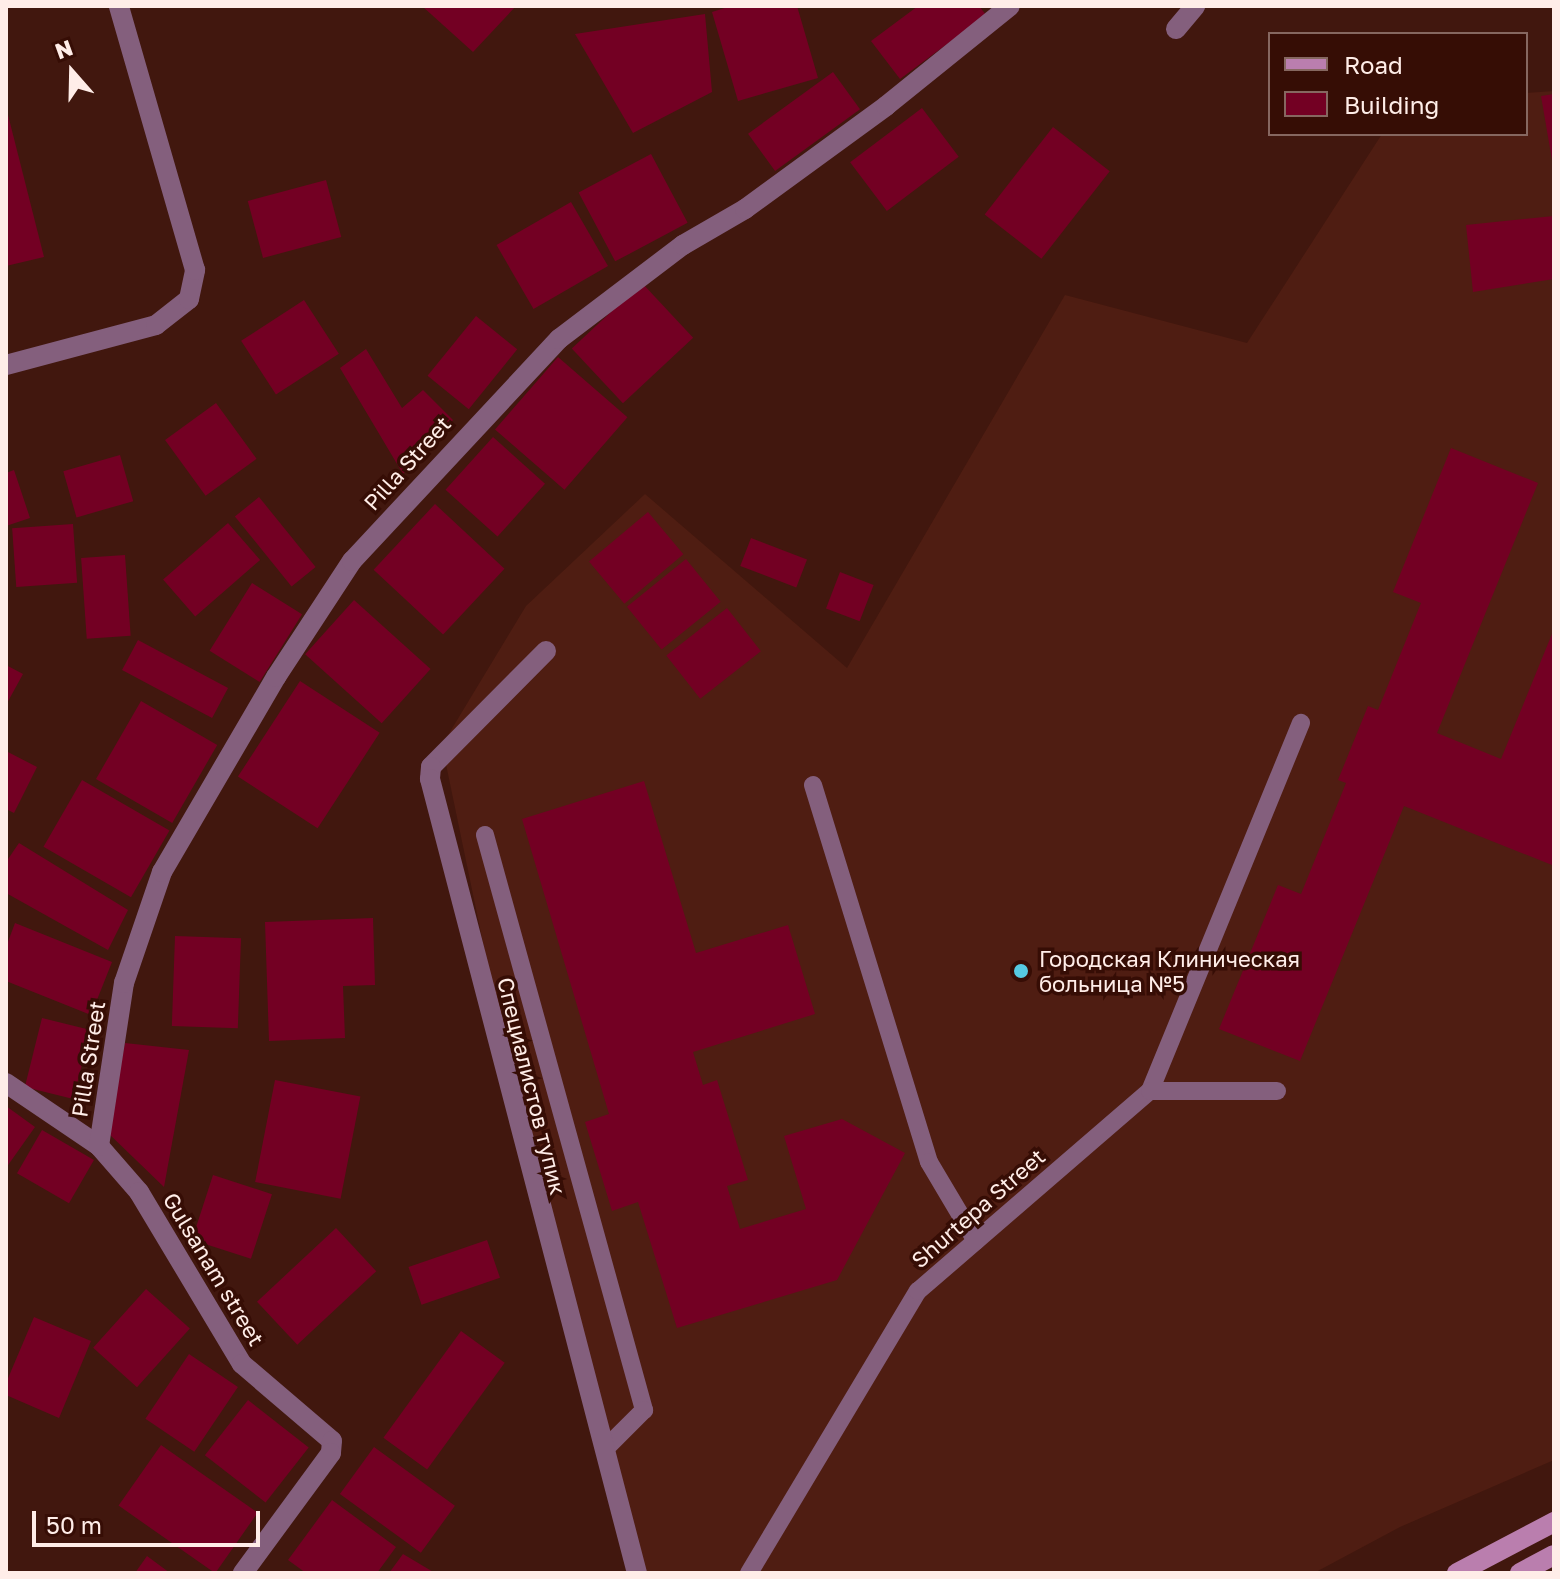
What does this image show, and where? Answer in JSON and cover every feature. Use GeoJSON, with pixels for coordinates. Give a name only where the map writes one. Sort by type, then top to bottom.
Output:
{"type":"FeatureCollection","features":[{"type":"Feature","properties":{"kind":"main road"},"geometry":{"type":"LineString","coordinates":[[1457,1573],[1554,1522]]}},
{"type":"Feature","properties":{"kind":"main road"},"geometry":{"type":"LineString","coordinates":[[1520,1573],[1554,1555]]}},
{"type":"Feature","properties":{"kind":"street"},"geometry":{"type":"LineString","coordinates":[[6,365],[156,325],[189,299],[195,270],[192,255],[119,6]]}},
{"type":"Feature","properties":{"kind":"street","name":"Pilla Street"},"geometry":{"type":"LineString","coordinates":[[99,1146],[124,983],[162,872],[276,677],[352,561],[514,381],[559,339],[683,245],[745,209],[886,106],[1010,6]]}},
{"type":"Feature","properties":{"kind":"street"},"geometry":{"type":"LineString","coordinates":[[1176,29],[1195,6]]}},
{"type":"Feature","properties":{"kind":"street","name":"Специалистов тупик"},"geometry":{"type":"LineString","coordinates":[[546,651],[431,767],[430,779],[536,1198],[606,1448],[637,1573]]}},
{"type":"Feature","properties":{"kind":"street","name":"Gulsanam street"},"geometry":{"type":"LineString","coordinates":[[6,1083],[99,1146],[139,1192],[242,1364],[332,1441],[331,1453],[243,1573]]}},
{"type":"Feature","properties":{"kind":"lane"},"geometry":{"type":"LineString","coordinates":[[1277,1091],[1150,1091],[1301,723]]}},
{"type":"Feature","properties":{"kind":"lane"},"geometry":{"type":"LineString","coordinates":[[813,785],[929,1162],[976,1241]]}},
{"type":"Feature","properties":{"kind":"lane"},"geometry":{"type":"LineString","coordinates":[[485,835],[644,1410],[606,1448]]}},
{"type":"Feature","properties":{"kind":"lane","name":"Shurtepa Street"},"geometry":{"type":"LineString","coordinates":[[749,1573],[918,1291],[1150,1091]]}},
{"type":"Feature","properties":{"kind":"shaded area","name":"Городская Клиническая больница №5"},"geometry":{"type":"Polygon","coordinates":[[[1554,91],[1554,1460],[1400,1527],[1314,1573],[643,1573],[536,1198],[442,745],[526,606],[645,494],[847,668],[1065,295],[1247,343],[1381,136],[1528,136],[1528,93],[1554,91]]]}},
{"type":"Feature","properties":{"kind":"building"},"geometry":{"type":"Polygon","coordinates":[[[422,6],[516,6],[473,52],[422,6]]]}},
{"type":"Feature","properties":{"kind":"building"},"geometry":{"type":"Polygon","coordinates":[[[731,6],[797,6],[818,78],[738,101],[712,12],[731,6]]]}},
{"type":"Feature","properties":{"kind":"building"},"geometry":{"type":"Polygon","coordinates":[[[918,6],[979,6],[986,15],[900,79],[871,41],[918,6]]]}},
{"type":"Feature","properties":{"kind":"building"},"geometry":{"type":"Polygon","coordinates":[[[705,14],[712,92],[633,133],[575,34],[705,14]]]}},
{"type":"Feature","properties":{"kind":"building"},"geometry":{"type":"Polygon","coordinates":[[[833,72],[860,109],[775,171],[748,134],[833,72]]]}},
{"type":"Feature","properties":{"kind":"building"},"geometry":{"type":"Polygon","coordinates":[[[1554,94],[1554,160],[1552,160],[1541,96],[1554,94]]]}},
{"type":"Feature","properties":{"kind":"building"},"geometry":{"type":"Polygon","coordinates":[[[6,107],[44,257],[6,266],[6,107]]]}},
{"type":"Feature","properties":{"kind":"building"},"geometry":{"type":"Polygon","coordinates":[[[922,108],[959,157],[887,211],[850,162],[922,108]]]}},
{"type":"Feature","properties":{"kind":"building"},"geometry":{"type":"Polygon","coordinates":[[[1053,127],[1110,171],[1041,259],[985,214],[1053,127]]]}},
{"type":"Feature","properties":{"kind":"building"},"geometry":{"type":"Polygon","coordinates":[[[651,154],[688,223],[615,261],[579,192],[651,154]]]}},
{"type":"Feature","properties":{"kind":"building"},"geometry":{"type":"Polygon","coordinates":[[[326,180],[341,237],[263,258],[248,201],[326,180]]]}},
{"type":"Feature","properties":{"kind":"building"},"geometry":{"type":"Polygon","coordinates":[[[571,202],[608,266],[534,309],[497,245],[571,202]]]}},
{"type":"Feature","properties":{"kind":"building"},"geometry":{"type":"Polygon","coordinates":[[[1554,216],[1554,279],[1473,292],[1466,225],[1554,216]]]}},
{"type":"Feature","properties":{"kind":"building"},"geometry":{"type":"Polygon","coordinates":[[[642,283],[693,338],[623,403],[572,348],[642,283]]]}},
{"type":"Feature","properties":{"kind":"building"},"geometry":{"type":"Polygon","coordinates":[[[304,300],[339,354],[276,395],[241,341],[304,300]]]}},
{"type":"Feature","properties":{"kind":"building"},"geometry":{"type":"Polygon","coordinates":[[[476,316],[517,349],[469,409],[428,376],[476,316]]]}},
{"type":"Feature","properties":{"kind":"building"},"geometry":{"type":"Polygon","coordinates":[[[366,349],[402,408],[423,390],[453,420],[403,474],[340,368],[366,349]]]}},
{"type":"Feature","properties":{"kind":"building"},"geometry":{"type":"Polygon","coordinates":[[[558,357],[627,417],[564,490],[495,429],[558,357]]]}},
{"type":"Feature","properties":{"kind":"building"},"geometry":{"type":"Polygon","coordinates":[[[216,403],[257,459],[206,496],[165,440],[216,403]]]}},
{"type":"Feature","properties":{"kind":"building"},"geometry":{"type":"Polygon","coordinates":[[[493,437],[545,484],[498,537],[445,490],[493,437]]]}},
{"type":"Feature","properties":{"kind":"building","name":"Городская Клиническая больница №5"},"geometry":{"type":"Polygon","coordinates":[[[1451,448],[1538,483],[1437,733],[1501,759],[1554,629],[1554,861],[1552,865],[1404,806],[1300,1061],[1219,1029],[1278,885],[1301,894],[1346,783],[1338,780],[1368,706],[1378,710],[1421,603],[1393,592],[1451,448]]]}},
{"type":"Feature","properties":{"kind":"building"},"geometry":{"type":"Polygon","coordinates":[[[120,455],[133,501],[77,517],[63,471],[120,455]]]}},
{"type":"Feature","properties":{"kind":"building"},"geometry":{"type":"Polygon","coordinates":[[[14,470],[30,518],[6,526],[6,473],[14,470]]]}},
{"type":"Feature","properties":{"kind":"building"},"geometry":{"type":"Polygon","coordinates":[[[259,497],[316,567],[292,586],[235,517],[259,497]]]}},
{"type":"Feature","properties":{"kind":"building"},"geometry":{"type":"Polygon","coordinates":[[[435,504],[504,569],[443,635],[374,570],[435,504]]]}},
{"type":"Feature","properties":{"kind":"building"},"geometry":{"type":"Polygon","coordinates":[[[648,512],[683,554],[624,604],[589,561],[648,512]]]}},
{"type":"Feature","properties":{"kind":"building"},"geometry":{"type":"Polygon","coordinates":[[[228,523],[260,560],[195,616],[163,579],[228,523]]]}},
{"type":"Feature","properties":{"kind":"building"},"geometry":{"type":"Polygon","coordinates":[[[73,524],[77,583],[16,587],[12,528],[73,524]]]}},
{"type":"Feature","properties":{"kind":"building"},"geometry":{"type":"Polygon","coordinates":[[[751,538],[807,560],[796,588],[740,566],[751,538]]]}},
{"type":"Feature","properties":{"kind":"building"},"geometry":{"type":"Polygon","coordinates":[[[125,555],[131,636],[87,639],[81,558],[125,555]]]}},
{"type":"Feature","properties":{"kind":"building"},"geometry":{"type":"Polygon","coordinates":[[[686,559],[721,602],[662,650],[627,607],[686,559]]]}},
{"type":"Feature","properties":{"kind":"building"},"geometry":{"type":"Polygon","coordinates":[[[840,572],[874,585],[860,621],[826,608],[840,572]]]}},
{"type":"Feature","properties":{"kind":"building"},"geometry":{"type":"Polygon","coordinates":[[[252,583],[302,614],[260,682],[210,651],[252,583]]]}},
{"type":"Feature","properties":{"kind":"building"},"geometry":{"type":"Polygon","coordinates":[[[354,600],[431,669],[382,723],[305,654],[354,600]]]}},
{"type":"Feature","properties":{"kind":"building"},"geometry":{"type":"Polygon","coordinates":[[[727,608],[761,651],[700,699],[666,655],[727,608]]]}},
{"type":"Feature","properties":{"kind":"building"},"geometry":{"type":"Polygon","coordinates":[[[138,640],[228,688],[212,718],[122,670],[138,640]]]}},
{"type":"Feature","properties":{"kind":"building"},"geometry":{"type":"Polygon","coordinates":[[[6,665],[23,674],[6,705],[6,665]]]}},
{"type":"Feature","properties":{"kind":"building"},"geometry":{"type":"Polygon","coordinates":[[[300,681],[380,733],[318,828],[238,777],[300,681]]]}},
{"type":"Feature","properties":{"kind":"building"},"geometry":{"type":"Polygon","coordinates":[[[141,701],[217,745],[172,823],[96,779],[141,701]]]}},
{"type":"Feature","properties":{"kind":"building"},"geometry":{"type":"Polygon","coordinates":[[[6,751],[37,767],[14,813],[6,809],[6,751]]]}},
{"type":"Feature","properties":{"kind":"building"},"geometry":{"type":"Polygon","coordinates":[[[82,780],[169,830],[131,897],[44,847],[82,780]]]}},
{"type":"Feature","properties":{"kind":"building"},"geometry":{"type":"Polygon","coordinates":[[[644,781],[696,953],[788,925],[815,1014],[693,1052],[703,1085],[717,1080],[748,1180],[727,1186],[740,1229],[806,1209],[784,1136],[842,1119],[905,1153],[837,1280],[677,1328],[638,1202],[612,1211],[585,1122],[609,1114],[522,819],[644,781]]]}},
{"type":"Feature","properties":{"kind":"building"},"geometry":{"type":"Polygon","coordinates":[[[19,843],[128,910],[108,950],[6,893],[6,862],[19,843]]]}},
{"type":"Feature","properties":{"kind":"building"},"geometry":{"type":"Polygon","coordinates":[[[373,918],[375,985],[343,986],[345,1038],[269,1041],[265,922],[373,918]]]}},
{"type":"Feature","properties":{"kind":"building"},"geometry":{"type":"Polygon","coordinates":[[[15,923],[112,962],[91,1015],[6,981],[6,947],[15,923]]]}},
{"type":"Feature","properties":{"kind":"building"},"geometry":{"type":"Polygon","coordinates":[[[175,936],[241,938],[238,1028],[172,1026],[175,936]]]}},
{"type":"Feature","properties":{"kind":"building"},"geometry":{"type":"Polygon","coordinates":[[[42,1018],[91,1030],[73,1099],[25,1087],[42,1018]]]}},
{"type":"Feature","properties":{"kind":"building"},"geometry":{"type":"Polygon","coordinates":[[[125,1043],[189,1050],[164,1187],[108,1133],[125,1043]]]}},
{"type":"Feature","properties":{"kind":"building"},"geometry":{"type":"Polygon","coordinates":[[[275,1080],[360,1097],[341,1199],[255,1182],[275,1080]]]}},
{"type":"Feature","properties":{"kind":"building"},"geometry":{"type":"Polygon","coordinates":[[[6,1106],[35,1127],[6,1168],[6,1106]]]}},
{"type":"Feature","properties":{"kind":"building"},"geometry":{"type":"Polygon","coordinates":[[[42,1130],[94,1160],[69,1203],[17,1173],[42,1130]]]}},
{"type":"Feature","properties":{"kind":"building"},"geometry":{"type":"Polygon","coordinates":[[[213,1175],[272,1194],[251,1259],[192,1240],[213,1175]]]}},
{"type":"Feature","properties":{"kind":"building"},"geometry":{"type":"Polygon","coordinates":[[[336,1228],[376,1271],[297,1345],[257,1302],[336,1228]]]}},
{"type":"Feature","properties":{"kind":"building"},"geometry":{"type":"Polygon","coordinates":[[[487,1240],[500,1278],[422,1305],[409,1267],[487,1240]]]}},
{"type":"Feature","properties":{"kind":"building"},"geometry":{"type":"Polygon","coordinates":[[[146,1289],[190,1328],[137,1387],[93,1348],[146,1289]]]}},
{"type":"Feature","properties":{"kind":"building"},"geometry":{"type":"Polygon","coordinates":[[[34,1317],[91,1341],[59,1418],[6,1395],[6,1383],[34,1317]]]}},
{"type":"Feature","properties":{"kind":"building"},"geometry":{"type":"Polygon","coordinates":[[[461,1331],[505,1363],[427,1470],[383,1438],[461,1331]]]}},
{"type":"Feature","properties":{"kind":"building"},"geometry":{"type":"Polygon","coordinates":[[[189,1354],[238,1387],[194,1452],[145,1419],[189,1354]]]}},
{"type":"Feature","properties":{"kind":"building"},"geometry":{"type":"Polygon","coordinates":[[[248,1400],[309,1447],[266,1503],[205,1455],[248,1400]]]}},
{"type":"Feature","properties":{"kind":"building"},"geometry":{"type":"Polygon","coordinates":[[[161,1445],[258,1513],[215,1573],[119,1506],[161,1445]]]}},
{"type":"Feature","properties":{"kind":"building"},"geometry":{"type":"Polygon","coordinates":[[[374,1447],[455,1506],[421,1553],[340,1494],[374,1447]]]}},
{"type":"Feature","properties":{"kind":"building"},"geometry":{"type":"Polygon","coordinates":[[[332,1500],[396,1547],[377,1573],[306,1573],[288,1560],[332,1500]]]}},
{"type":"Feature","properties":{"kind":"building"},"geometry":{"type":"Polygon","coordinates":[[[403,1554],[435,1573],[389,1573],[403,1554]]]}},
{"type":"Feature","properties":{"kind":"building"},"geometry":{"type":"Polygon","coordinates":[[[147,1556],[170,1573],[135,1573],[147,1556]]]}},
{"type":"Feature","properties":{"kind":"place","name":"Городская Клиническая больница №5"},"geometry":{"type":"Point","coordinates":[1021,971]}}]}
